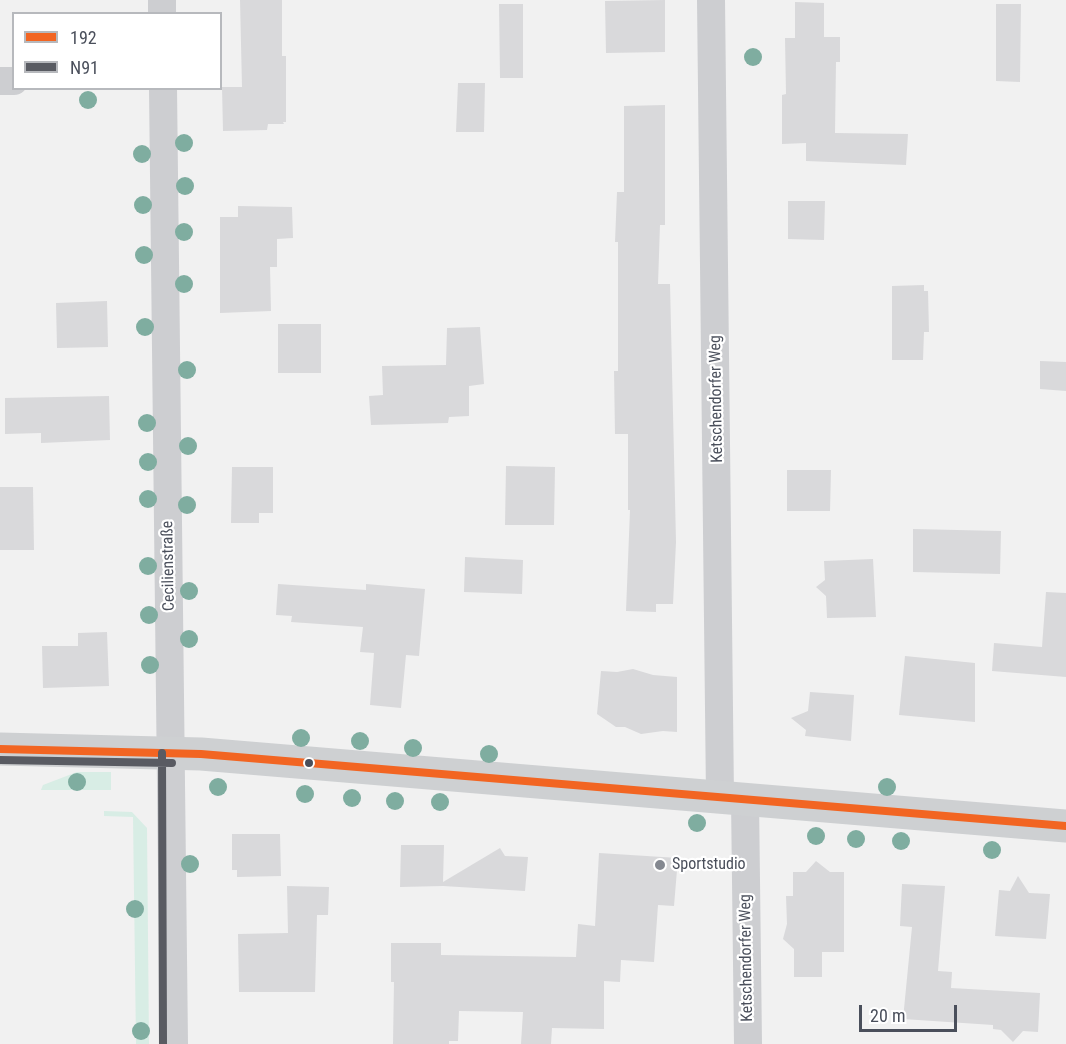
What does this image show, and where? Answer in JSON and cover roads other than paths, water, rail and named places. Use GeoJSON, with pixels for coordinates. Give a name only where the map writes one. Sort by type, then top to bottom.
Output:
{"type":"FeatureCollection","features":[{"type":"Feature","properties":{"kind":"street","name":"Ketschendorfer Weg"},"geometry":{"type":"LineString","coordinates":[[711,0],[732,798],[748,1044]]}},
{"type":"Feature","properties":{"kind":"street","name":"Cecilienstraße"},"geometry":{"type":"LineString","coordinates":[[163,90],[174,1044]]}},
{"type":"Feature","properties":{"kind":"street"},"geometry":{"type":"LineString","coordinates":[[0,749],[172,753],[1066,826]]}},
{"type":"Feature","properties":{"kind":"place","name":"Sportstudio"},"geometry":{"type":"Point","coordinates":[660,865]}}]}
